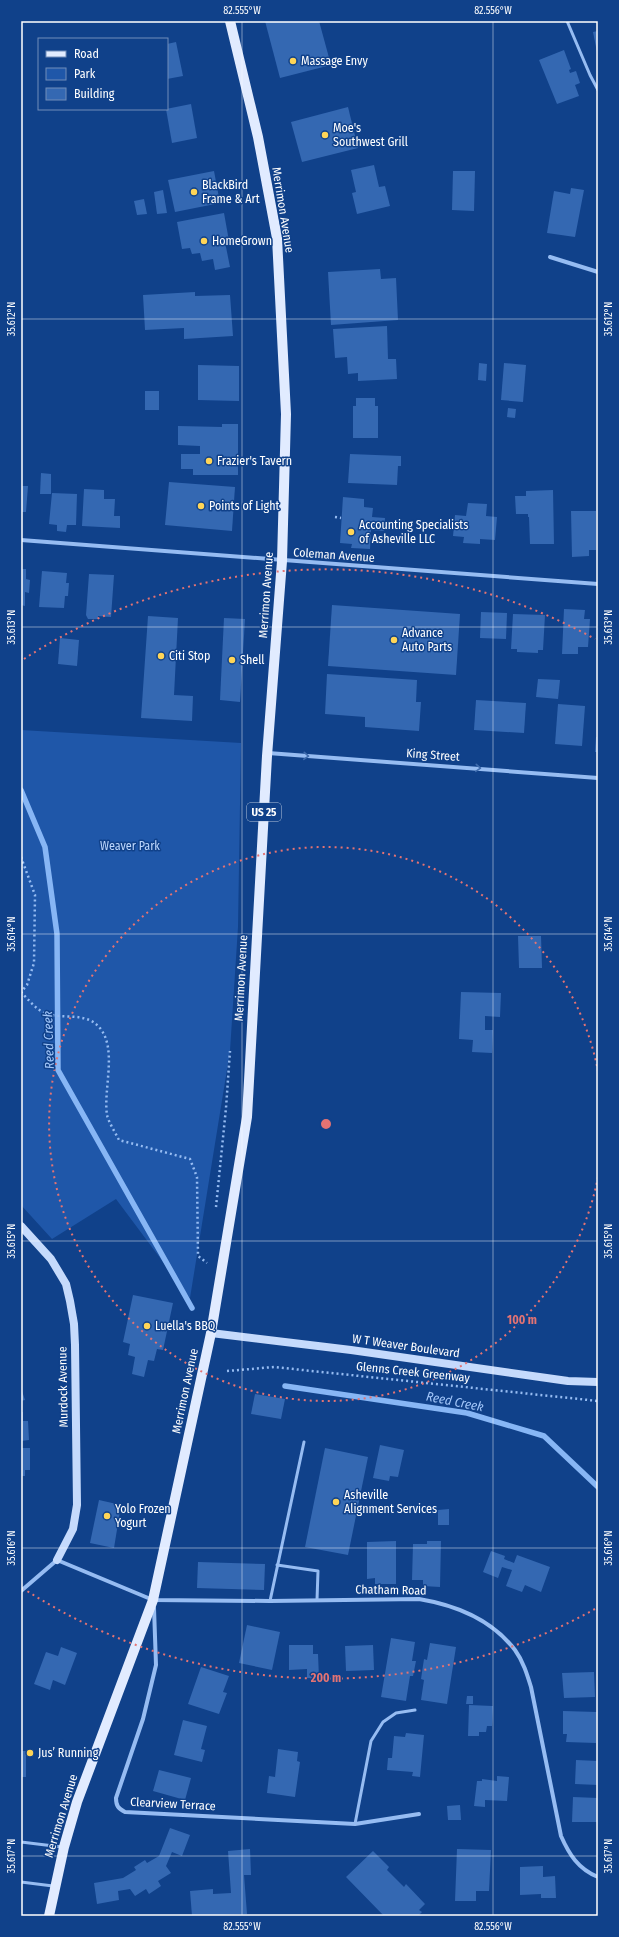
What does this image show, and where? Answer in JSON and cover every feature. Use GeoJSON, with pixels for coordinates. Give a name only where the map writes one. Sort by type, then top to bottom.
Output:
{"type":"FeatureCollection","features":[{"type":"Feature","properties":{"kind":"main road","name":"Merrimon Avenue"},"geometry":{"type":"LineString","coordinates":[[49,1916],[64,1847],[77,1802],[153,1600],[211,1333],[246,1117],[267,752],[282,561],[286,414],[277,238],[258,137],[230,21]]}},
{"type":"Feature","properties":{"kind":"main road","name":"Murdock Avenue"},"geometry":{"type":"LineString","coordinates":[[21,1226],[50,1259],[66,1284],[74,1324],[77,1505],[73,1529],[57,1560]]}},
{"type":"Feature","properties":{"kind":"main road","name":"W T Weaver Boulevard"},"geometry":{"type":"LineString","coordinates":[[211,1333],[351,1350],[568,1381],[598,1382]]}},
{"type":"Feature","properties":{"kind":"street"},"geometry":{"type":"LineString","coordinates":[[550,257],[598,272]]}},
{"type":"Feature","properties":{"kind":"street","name":"Coleman Avenue"},"geometry":{"type":"LineString","coordinates":[[21,540],[598,584]]}},
{"type":"Feature","properties":{"kind":"street","name":"King Street"},"geometry":{"type":"LineString","coordinates":[[267,752],[598,778]]}},
{"type":"Feature","properties":{"kind":"street"},"geometry":{"type":"LineString","coordinates":[[21,1591],[57,1560]]}},
{"type":"Feature","properties":{"kind":"street","name":"Chatham Road"},"geometry":{"type":"LineString","coordinates":[[57,1560],[153,1600],[270,1601],[419,1599],[438,1602],[459,1609],[481,1620],[515,1650],[524,1667],[531,1687],[561,1836],[569,1853],[579,1866],[598,1877]]}},
{"type":"Feature","properties":{"kind":"street","name":"Clearview Terrace"},"geometry":{"type":"LineString","coordinates":[[153,1600],[156,1665],[143,1719],[116,1798],[116,1804],[119,1809],[124,1812],[355,1824],[419,1814]]}},
{"type":"Feature","properties":{"kind":"lane"},"geometry":{"type":"LineString","coordinates":[[568,21],[590,75],[598,90]]}},
{"type":"Feature","properties":{"kind":"lane"},"geometry":{"type":"LineString","coordinates":[[270,1601],[304,1442]]}},
{"type":"Feature","properties":{"kind":"lane"},"geometry":{"type":"LineString","coordinates":[[277,1565],[318,1571],[317,1600]]}},
{"type":"Feature","properties":{"kind":"lane"},"geometry":{"type":"LineString","coordinates":[[355,1824],[371,1741],[383,1722],[396,1713],[415,1710]]}},
{"type":"Feature","properties":{"kind":"lane"},"geometry":{"type":"LineString","coordinates":[[21,1842],[64,1847]]}},
{"type":"Feature","properties":{"kind":"lane"},"geometry":{"type":"LineString","coordinates":[[21,1882],[55,1886]]}},
{"type":"Feature","properties":{"kind":"path"},"geometry":{"type":"LineString","coordinates":[[335,517],[341,518]]}},
{"type":"Feature","properties":{"kind":"path"},"geometry":{"type":"LineString","coordinates":[[21,857],[35,894],[34,963],[27,985],[21,992],[46,1014],[71,1016],[86,1020],[99,1027],[108,1043],[107,1115],[118,1140],[190,1158],[197,1177],[198,1256],[207,1263],[208,1256]]}},
{"type":"Feature","properties":{"kind":"path"},"geometry":{"type":"LineString","coordinates":[[215,1212],[226,1116],[230,1051]]}},
{"type":"Feature","properties":{"kind":"path","name":"Glenns Creek Greenway"},"geometry":{"type":"LineString","coordinates":[[227,1371],[274,1367],[598,1401]]}},
{"type":"Feature","properties":{"kind":"green space","name":"Weaver Park"},"geometry":{"type":"Polygon","coordinates":[[[21,730],[241,743],[238,927],[230,1051],[190,1298],[116,1199],[52,1239],[21,1205],[21,730]]]}},
{"type":"Feature","properties":{"kind":"building"},"geometry":{"type":"Polygon","coordinates":[[[265,21],[319,21],[331,65],[280,78],[265,21]]]}},
{"type":"Feature","properties":{"kind":"building"},"geometry":{"type":"Polygon","coordinates":[[[598,31],[598,52],[597,52],[593,32],[598,31]]]}},
{"type":"Feature","properties":{"kind":"building"},"geometry":{"type":"Polygon","coordinates":[[[176,42],[183,76],[168,79],[168,44],[176,42]]]}},
{"type":"Feature","properties":{"kind":"building"},"geometry":{"type":"Polygon","coordinates":[[[564,50],[571,69],[569,70],[570,73],[576,71],[580,83],[575,85],[579,96],[557,104],[539,60],[564,50]]]}},
{"type":"Feature","properties":{"kind":"building"},"geometry":{"type":"Polygon","coordinates":[[[191,104],[197,138],[172,143],[166,110],[191,104]]]}},
{"type":"Feature","properties":{"kind":"building","name":"Moe's Southwest Grill"},"geometry":{"type":"Polygon","coordinates":[[[348,107],[358,148],[302,162],[291,122],[348,107]]]}},
{"type":"Feature","properties":{"kind":"building"},"geometry":{"type":"Polygon","coordinates":[[[374,165],[379,187],[385,186],[390,206],[357,214],[352,193],[356,192],[351,170],[374,165]]]}},
{"type":"Feature","properties":{"kind":"building","name":"BlackBird Frame & Art"},"geometry":{"type":"Polygon","coordinates":[[[214,171],[220,203],[175,212],[168,180],[214,171]]]}},
{"type":"Feature","properties":{"kind":"building"},"geometry":{"type":"Polygon","coordinates":[[[453,171],[475,171],[474,211],[452,210],[453,171]]]}},
{"type":"Feature","properties":{"kind":"building"},"geometry":{"type":"Polygon","coordinates":[[[571,188],[584,190],[575,237],[547,233],[554,191],[570,194],[571,188]]]}},
{"type":"Feature","properties":{"kind":"building"},"geometry":{"type":"Polygon","coordinates":[[[163,190],[167,213],[157,214],[154,192],[163,190]]]}},
{"type":"Feature","properties":{"kind":"building"},"geometry":{"type":"Polygon","coordinates":[[[144,199],[147,214],[137,215],[134,201],[144,199]]]}},
{"type":"Feature","properties":{"kind":"building","name":"HomeGrown"},"geometry":{"type":"Polygon","coordinates":[[[224,213],[229,241],[225,242],[230,267],[215,270],[213,259],[202,261],[200,253],[192,254],[190,248],[182,249],[177,222],[224,213]]]}},
{"type":"Feature","properties":{"kind":"building"},"geometry":{"type":"Polygon","coordinates":[[[380,269],[381,279],[396,278],[398,320],[331,325],[328,272],[380,269]]]}},
{"type":"Feature","properties":{"kind":"building"},"geometry":{"type":"Polygon","coordinates":[[[195,292],[195,296],[230,295],[233,336],[184,339],[184,328],[145,330],[143,295],[195,292]]]}},
{"type":"Feature","properties":{"kind":"building"},"geometry":{"type":"Polygon","coordinates":[[[387,326],[388,359],[396,359],[397,379],[358,381],[358,373],[348,374],[347,357],[335,358],[333,329],[387,326]]]}},
{"type":"Feature","properties":{"kind":"building"},"geometry":{"type":"Polygon","coordinates":[[[479,363],[487,364],[486,381],[478,380],[479,363]]]}},
{"type":"Feature","properties":{"kind":"building"},"geometry":{"type":"Polygon","coordinates":[[[504,363],[526,365],[523,402],[501,400],[504,363]]]}},
{"type":"Feature","properties":{"kind":"building"},"geometry":{"type":"Polygon","coordinates":[[[198,365],[239,366],[239,401],[198,400],[198,365]]]}},
{"type":"Feature","properties":{"kind":"building"},"geometry":{"type":"Polygon","coordinates":[[[145,391],[159,391],[159,410],[145,410],[145,391]]]}},
{"type":"Feature","properties":{"kind":"building"},"geometry":{"type":"Polygon","coordinates":[[[356,398],[375,398],[375,406],[378,406],[378,438],[353,438],[353,406],[356,406],[356,398]]]}},
{"type":"Feature","properties":{"kind":"building"},"geometry":{"type":"Polygon","coordinates":[[[508,408],[516,409],[515,418],[507,417],[508,408]]]}},
{"type":"Feature","properties":{"kind":"building"},"geometry":{"type":"Polygon","coordinates":[[[222,424],[238,424],[238,475],[193,475],[193,469],[181,469],[181,454],[200,454],[200,446],[178,445],[178,426],[222,427],[222,424]]]}},
{"type":"Feature","properties":{"kind":"building"},"geometry":{"type":"Polygon","coordinates":[[[350,454],[401,456],[401,466],[398,466],[397,485],[348,483],[350,454]]]}},
{"type":"Feature","properties":{"kind":"building"},"geometry":{"type":"Polygon","coordinates":[[[41,473],[51,474],[51,494],[40,494],[41,473]]]}},
{"type":"Feature","properties":{"kind":"building","name":"Points of Light"},"geometry":{"type":"Polygon","coordinates":[[[169,482],[235,487],[232,531],[165,525],[169,482]]]}},
{"type":"Feature","properties":{"kind":"building"},"geometry":{"type":"Polygon","coordinates":[[[21,486],[28,486],[26,512],[21,512],[21,486]]]}},
{"type":"Feature","properties":{"kind":"building"},"geometry":{"type":"Polygon","coordinates":[[[84,489],[104,490],[104,499],[115,499],[114,516],[120,516],[120,528],[82,526],[84,489]]]}},
{"type":"Feature","properties":{"kind":"building"},"geometry":{"type":"Polygon","coordinates":[[[553,490],[554,544],[530,544],[529,517],[528,514],[516,514],[515,496],[526,496],[526,491],[553,490]]]}},
{"type":"Feature","properties":{"kind":"building"},"geometry":{"type":"Polygon","coordinates":[[[52,493],[77,494],[76,525],[67,525],[66,532],[57,531],[57,525],[49,524],[52,493]]]}},
{"type":"Feature","properties":{"kind":"building"},"geometry":{"type":"Polygon","coordinates":[[[343,497],[364,499],[364,507],[373,508],[372,517],[385,518],[384,531],[371,530],[370,549],[351,548],[352,544],[340,543],[343,497]]]}},
{"type":"Feature","properties":{"kind":"building"},"geometry":{"type":"Polygon","coordinates":[[[468,503],[487,504],[486,516],[497,517],[495,540],[480,539],[480,544],[463,543],[464,537],[453,536],[455,515],[466,516],[468,503]]]}},
{"type":"Feature","properties":{"kind":"building"},"geometry":{"type":"Polygon","coordinates":[[[571,511],[596,511],[596,550],[589,550],[589,556],[572,557],[571,511]]]}},
{"type":"Feature","properties":{"kind":"building"},"geometry":{"type":"Polygon","coordinates":[[[21,569],[26,569],[26,579],[30,580],[29,593],[25,592],[25,606],[21,605],[21,569]]]}},
{"type":"Feature","properties":{"kind":"building"},"geometry":{"type":"Polygon","coordinates":[[[42,571],[67,573],[66,583],[69,583],[68,596],[65,596],[64,608],[39,607],[42,571]]]}},
{"type":"Feature","properties":{"kind":"building"},"geometry":{"type":"Polygon","coordinates":[[[89,574],[114,575],[111,617],[98,616],[98,619],[88,619],[86,615],[89,574]]]}},
{"type":"Feature","properties":{"kind":"building","name":"Advance Auto Parts"},"geometry":{"type":"Polygon","coordinates":[[[332,605],[460,614],[456,675],[328,666],[332,605]]]}},
{"type":"Feature","properties":{"kind":"building"},"geometry":{"type":"Polygon","coordinates":[[[564,609],[585,610],[584,619],[590,619],[588,647],[578,647],[578,654],[562,654],[564,609]]]}},
{"type":"Feature","properties":{"kind":"building"},"geometry":{"type":"Polygon","coordinates":[[[481,612],[507,613],[506,639],[480,638],[481,612]]]}},
{"type":"Feature","properties":{"kind":"building"},"geometry":{"type":"Polygon","coordinates":[[[513,614],[545,615],[543,650],[538,650],[538,653],[517,652],[517,649],[511,649],[513,614]]]}},
{"type":"Feature","properties":{"kind":"building","name":"Citi Stop"},"geometry":{"type":"Polygon","coordinates":[[[148,616],[178,618],[174,695],[193,696],[192,721],[141,718],[148,616]]]}},
{"type":"Feature","properties":{"kind":"building","name":"Shell"},"geometry":{"type":"Polygon","coordinates":[[[224,618],[245,619],[240,702],[220,700],[224,618]]]}},
{"type":"Feature","properties":{"kind":"building"},"geometry":{"type":"Polygon","coordinates":[[[60,638],[79,640],[77,666],[58,664],[60,638]]]}},
{"type":"Feature","properties":{"kind":"building"},"geometry":{"type":"Polygon","coordinates":[[[327,674],[417,680],[416,702],[421,702],[419,731],[365,727],[365,717],[325,714],[327,674]]]}},
{"type":"Feature","properties":{"kind":"building"},"geometry":{"type":"Polygon","coordinates":[[[538,679],[560,680],[558,699],[536,697],[538,679]]]}},
{"type":"Feature","properties":{"kind":"building"},"geometry":{"type":"Polygon","coordinates":[[[476,700],[526,703],[524,733],[474,730],[476,700]]]}},
{"type":"Feature","properties":{"kind":"building"},"geometry":{"type":"Polygon","coordinates":[[[558,704],[585,706],[582,746],[555,744],[558,704]]]}},
{"type":"Feature","properties":{"kind":"building"},"geometry":{"type":"Polygon","coordinates":[[[596,737],[598,737],[598,752],[595,752],[596,737]]]}},
{"type":"Feature","properties":{"kind":"building"},"geometry":{"type":"Polygon","coordinates":[[[518,936],[541,936],[542,968],[519,968],[518,936]]]}},
{"type":"Feature","properties":{"kind":"building"},"geometry":{"type":"Polygon","coordinates":[[[461,992],[501,993],[500,1017],[485,1016],[485,1030],[493,1030],[492,1053],[472,1052],[473,1040],[459,1039],[461,992]]]}},
{"type":"Feature","properties":{"kind":"building","name":"Luella's BBQ"},"geometry":{"type":"Polygon","coordinates":[[[133,1295],[173,1303],[163,1350],[157,1349],[154,1361],[148,1360],[144,1377],[132,1374],[135,1357],[128,1355],[130,1344],[123,1342],[133,1295]]]}},
{"type":"Feature","properties":{"kind":"building"},"geometry":{"type":"Polygon","coordinates":[[[21,1388],[25,1400],[21,1401],[21,1388]]]}},
{"type":"Feature","properties":{"kind":"building"},"geometry":{"type":"Polygon","coordinates":[[[255,1394],[285,1399],[281,1419],[251,1414],[255,1394]]]}},
{"type":"Feature","properties":{"kind":"building"},"geometry":{"type":"Polygon","coordinates":[[[21,1412],[23,1412],[23,1421],[28,1421],[29,1440],[21,1441],[21,1412]]]}},
{"type":"Feature","properties":{"kind":"building"},"geometry":{"type":"Polygon","coordinates":[[[380,1445],[404,1450],[398,1477],[390,1476],[389,1481],[373,1478],[380,1445]]]}},
{"type":"Feature","properties":{"kind":"building"},"geometry":{"type":"Polygon","coordinates":[[[21,1448],[30,1448],[30,1470],[25,1470],[25,1476],[21,1476],[21,1448]]]}},
{"type":"Feature","properties":{"kind":"building","name":"Asheville Alignment Services"},"geometry":{"type":"Polygon","coordinates":[[[325,1448],[368,1457],[348,1555],[305,1547],[325,1448]]]}},
{"type":"Feature","properties":{"kind":"building","name":"Yolo Frozen Yogurt"},"geometry":{"type":"Polygon","coordinates":[[[99,1500],[121,1505],[114,1548],[90,1543],[99,1500]]]}},
{"type":"Feature","properties":{"kind":"building"},"geometry":{"type":"Polygon","coordinates":[[[449,1509],[449,1525],[438,1525],[438,1510],[449,1509]]]}},
{"type":"Feature","properties":{"kind":"building"},"geometry":{"type":"Polygon","coordinates":[[[396,1541],[396,1584],[375,1584],[375,1578],[367,1579],[367,1542],[396,1541]]]}},
{"type":"Feature","properties":{"kind":"building"},"geometry":{"type":"Polygon","coordinates":[[[427,1541],[441,1541],[440,1587],[423,1586],[423,1580],[412,1580],[413,1544],[427,1544],[427,1541]]]}},
{"type":"Feature","properties":{"kind":"building"},"geometry":{"type":"Polygon","coordinates":[[[491,1551],[505,1556],[504,1559],[514,1563],[517,1555],[550,1567],[541,1592],[525,1585],[522,1592],[506,1586],[512,1570],[502,1567],[498,1578],[483,1572],[491,1551]]]}},
{"type":"Feature","properties":{"kind":"building"},"geometry":{"type":"Polygon","coordinates":[[[198,1562],[265,1564],[264,1590],[197,1588],[198,1562]]]}},
{"type":"Feature","properties":{"kind":"building"},"geometry":{"type":"Polygon","coordinates":[[[247,1625],[280,1632],[272,1670],[239,1663],[247,1625]]]}},
{"type":"Feature","properties":{"kind":"building"},"geometry":{"type":"Polygon","coordinates":[[[391,1638],[415,1642],[412,1661],[416,1661],[413,1676],[410,1676],[406,1701],[381,1697],[391,1638]]]}},
{"type":"Feature","properties":{"kind":"building"},"geometry":{"type":"Polygon","coordinates":[[[430,1643],[456,1647],[447,1704],[421,1700],[424,1680],[421,1679],[424,1659],[427,1660],[430,1643]]]}},
{"type":"Feature","properties":{"kind":"building"},"geometry":{"type":"Polygon","coordinates":[[[289,1645],[313,1645],[313,1654],[318,1654],[319,1678],[307,1678],[307,1669],[289,1670],[289,1645]]]}},
{"type":"Feature","properties":{"kind":"building"},"geometry":{"type":"Polygon","coordinates":[[[373,1645],[374,1670],[346,1671],[345,1646],[373,1645]]]}},
{"type":"Feature","properties":{"kind":"building"},"geometry":{"type":"Polygon","coordinates":[[[61,1647],[77,1653],[65,1685],[53,1680],[50,1690],[34,1684],[46,1652],[58,1656],[61,1647]]]}},
{"type":"Feature","properties":{"kind":"building"},"geometry":{"type":"Polygon","coordinates":[[[201,1667],[229,1676],[223,1692],[227,1693],[219,1714],[188,1704],[201,1667]]]}},
{"type":"Feature","properties":{"kind":"building"},"geometry":{"type":"Polygon","coordinates":[[[594,1672],[595,1697],[564,1698],[562,1673],[594,1672]]]}},
{"type":"Feature","properties":{"kind":"building"},"geometry":{"type":"Polygon","coordinates":[[[467,1696],[473,1696],[473,1704],[466,1704],[467,1696]]]}},
{"type":"Feature","properties":{"kind":"building"},"geometry":{"type":"Polygon","coordinates":[[[469,1705],[493,1706],[492,1726],[487,1726],[486,1732],[479,1732],[479,1736],[468,1736],[469,1705]]]}},
{"type":"Feature","properties":{"kind":"building"},"geometry":{"type":"Polygon","coordinates":[[[563,1711],[597,1712],[596,1743],[566,1742],[567,1734],[563,1734],[563,1711]]]}},
{"type":"Feature","properties":{"kind":"building"},"geometry":{"type":"Polygon","coordinates":[[[183,1720],[207,1726],[201,1749],[205,1750],[202,1762],[174,1755],[183,1720]]]}},
{"type":"Feature","properties":{"kind":"building"},"geometry":{"type":"Polygon","coordinates":[[[406,1733],[424,1735],[420,1777],[412,1776],[413,1772],[387,1770],[388,1758],[392,1758],[394,1736],[405,1737],[406,1733]]]}},
{"type":"Feature","properties":{"kind":"building"},"geometry":{"type":"Polygon","coordinates":[[[278,1749],[298,1752],[297,1761],[300,1762],[295,1797],[267,1793],[269,1776],[275,1777],[278,1749]]]}},
{"type":"Feature","properties":{"kind":"building"},"geometry":{"type":"Polygon","coordinates":[[[21,1751],[26,1751],[26,1777],[21,1777],[21,1751]]]}},
{"type":"Feature","properties":{"kind":"building"},"geometry":{"type":"Polygon","coordinates":[[[576,1760],[598,1761],[598,1785],[575,1784],[576,1760]]]}},
{"type":"Feature","properties":{"kind":"building"},"geometry":{"type":"Polygon","coordinates":[[[159,1770],[191,1778],[185,1800],[153,1791],[159,1770]]]}},
{"type":"Feature","properties":{"kind":"building"},"geometry":{"type":"Polygon","coordinates":[[[497,1776],[509,1777],[507,1801],[485,1800],[485,1807],[474,1806],[477,1781],[482,1781],[482,1779],[497,1781],[497,1776]]]}},
{"type":"Feature","properties":{"kind":"building"},"geometry":{"type":"Polygon","coordinates":[[[573,1797],[598,1798],[598,1822],[572,1822],[573,1797]]]}},
{"type":"Feature","properties":{"kind":"building"},"geometry":{"type":"Polygon","coordinates":[[[460,1805],[461,1820],[448,1820],[447,1806],[460,1805]]]}},
{"type":"Feature","properties":{"kind":"building"},"geometry":{"type":"Polygon","coordinates":[[[170,1828],[190,1835],[182,1856],[172,1852],[166,1866],[171,1873],[158,1881],[161,1886],[149,1894],[146,1889],[135,1896],[130,1889],[118,1891],[119,1900],[97,1904],[94,1883],[123,1878],[136,1870],[134,1867],[145,1860],[147,1863],[159,1856],[170,1828]]]}},
{"type":"Feature","properties":{"kind":"building"},"geometry":{"type":"Polygon","coordinates":[[[250,1849],[251,1875],[244,1875],[247,1914],[192,1916],[190,1891],[213,1889],[213,1894],[231,1893],[228,1851],[250,1849]]]}},
{"type":"Feature","properties":{"kind":"building"},"geometry":{"type":"Polygon","coordinates":[[[457,1849],[491,1850],[489,1891],[476,1891],[476,1901],[455,1901],[457,1849]]]}},
{"type":"Feature","properties":{"kind":"building"},"geometry":{"type":"Polygon","coordinates":[[[373,1851],[389,1867],[387,1870],[404,1887],[406,1884],[425,1904],[419,1910],[422,1912],[418,1916],[384,1916],[346,1877],[373,1851]]]}},
{"type":"Feature","properties":{"kind":"building"},"geometry":{"type":"Polygon","coordinates":[[[543,1866],[543,1877],[555,1876],[556,1898],[541,1898],[541,1894],[520,1895],[520,1867],[543,1866]]]}},
{"type":"Feature","properties":{"kind":"waterway","name":"Reed Creek"},"geometry":{"type":"LineString","coordinates":[[21,790],[45,847],[57,934],[58,1070],[192,1308]]}},
{"type":"Feature","properties":{"kind":"waterway","name":"Reed Creek"},"geometry":{"type":"LineString","coordinates":[[285,1386],[467,1413],[544,1436],[598,1487]]}},
{"type":"Feature","properties":{"kind":"place","name":"Massage Envy"},"geometry":{"type":"Point","coordinates":[293,61]}},
{"type":"Feature","properties":{"kind":"place","name":"Moe's Southwest Grill"},"geometry":{"type":"Point","coordinates":[325,135]}},
{"type":"Feature","properties":{"kind":"place","name":"BlackBird Frame & Art"},"geometry":{"type":"Point","coordinates":[194,192]}},
{"type":"Feature","properties":{"kind":"place","name":"HomeGrown"},"geometry":{"type":"Point","coordinates":[204,241]}},
{"type":"Feature","properties":{"kind":"place","name":"Frazier's Tavern"},"geometry":{"type":"Point","coordinates":[209,461]}},
{"type":"Feature","properties":{"kind":"place","name":"Points of Light"},"geometry":{"type":"Point","coordinates":[201,506]}},
{"type":"Feature","properties":{"kind":"place","name":"Accounting Specialists of Asheville LLC"},"geometry":{"type":"Point","coordinates":[351,532]}},
{"type":"Feature","properties":{"kind":"place","name":"Advance Auto Parts"},"geometry":{"type":"Point","coordinates":[394,640]}},
{"type":"Feature","properties":{"kind":"place","name":"Citi Stop"},"geometry":{"type":"Point","coordinates":[161,656]}},
{"type":"Feature","properties":{"kind":"place","name":"Shell"},"geometry":{"type":"Point","coordinates":[232,660]}},
{"type":"Feature","properties":{"kind":"place","name":"Luella's BBQ"},"geometry":{"type":"Point","coordinates":[147,1326]}},
{"type":"Feature","properties":{"kind":"place","name":"Asheville Alignment Services"},"geometry":{"type":"Point","coordinates":[336,1502]}},
{"type":"Feature","properties":{"kind":"place","name":"Yolo Frozen Yogurt"},"geometry":{"type":"Point","coordinates":[107,1516]}},
{"type":"Feature","properties":{"kind":"place","name":"Jus’ Running"},"geometry":{"type":"Point","coordinates":[30,1753]}}]}
